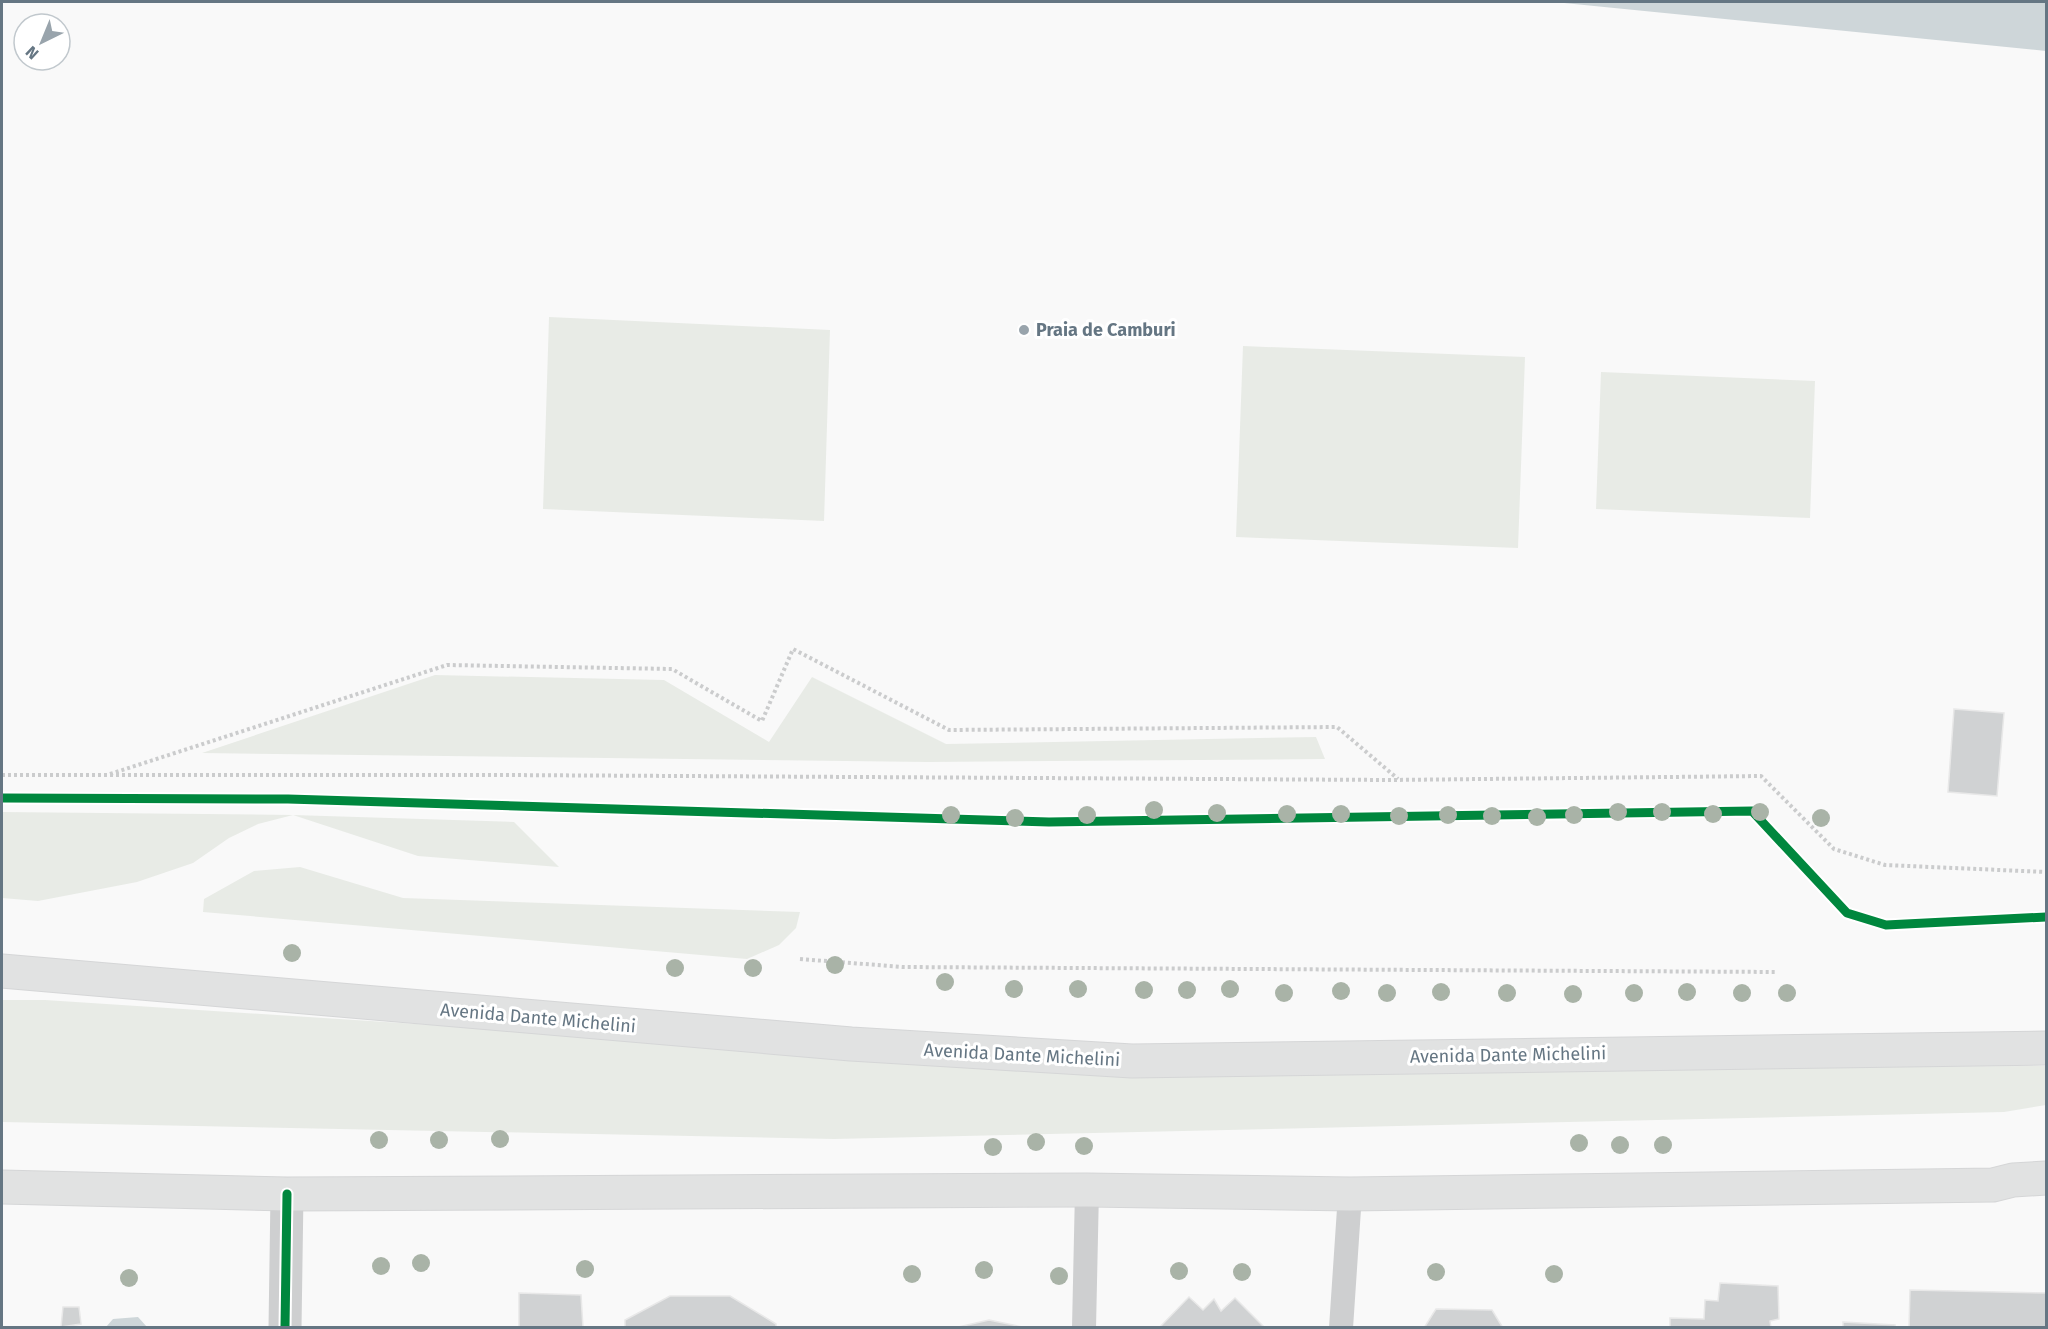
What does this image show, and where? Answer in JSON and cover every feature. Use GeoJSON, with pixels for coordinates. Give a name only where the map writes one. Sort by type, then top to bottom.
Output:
{"type":"FeatureCollection","features":[{"type":"Feature","properties":{"kind":"main road","name":"Avenida Dante Michelini"},"geometry":{"type":"LineString","coordinates":[[10,973],[851,1044],[1132,1061],[2046,1048]]}},
{"type":"Feature","properties":{"kind":"main road"},"geometry":{"type":"LineString","coordinates":[[2,1187],[287,1194],[1087,1190],[1350,1194],[1994,1185],[2013,1180],[2046,1178]]}},
{"type":"Feature","properties":{"kind":"street"},"geometry":{"type":"LineString","coordinates":[[285,1328],[287,1194]]}},
{"type":"Feature","properties":{"kind":"lane"},"geometry":{"type":"LineString","coordinates":[[1084,1328],[1087,1190]]}},
{"type":"Feature","properties":{"kind":"lane"},"geometry":{"type":"LineString","coordinates":[[1341,1328],[1350,1194]]}},
{"type":"Feature","properties":{"kind":"path"},"geometry":{"type":"LineString","coordinates":[[106,775],[447,665],[672,669],[762,721],[793,649],[948,730],[1336,727],[1399,779]]}},
{"type":"Feature","properties":{"kind":"path"},"geometry":{"type":"LineString","coordinates":[[2,775],[1399,779],[1761,776],[1834,849],[1885,865],[2046,872]]}},
{"type":"Feature","properties":{"kind":"path"},"geometry":{"type":"LineString","coordinates":[[800,959],[903,968],[1776,972]]}},
{"type":"Feature","properties":{"kind":"shaded area"},"geometry":{"type":"Polygon","coordinates":[[[1554,2],[2046,2],[2046,51],[1554,2]]]}},
{"type":"Feature","properties":{"kind":"shaded area"},"geometry":{"type":"Polygon","coordinates":[[[549,317],[830,330],[824,521],[543,509],[549,317]]]}},
{"type":"Feature","properties":{"kind":"shaded area"},"geometry":{"type":"Polygon","coordinates":[[[1243,346],[1525,357],[1518,548],[1236,537],[1243,346]]]}},
{"type":"Feature","properties":{"kind":"shaded area"},"geometry":{"type":"Polygon","coordinates":[[[1601,372],[1815,381],[1810,518],[1596,509],[1601,372]]]}},
{"type":"Feature","properties":{"kind":"shaded area"},"geometry":{"type":"Polygon","coordinates":[[[435,675],[664,680],[769,742],[812,677],[946,744],[1316,737],[1325,759],[928,762],[202,753],[435,675]]]}},
{"type":"Feature","properties":{"kind":"shaded area"},"geometry":{"type":"Polygon","coordinates":[[[2,812],[293,815],[258,824],[229,838],[193,863],[137,882],[38,901],[2,898],[2,812]]]}},
{"type":"Feature","properties":{"kind":"shaded area"},"geometry":{"type":"Polygon","coordinates":[[[293,815],[514,822],[559,867],[418,856],[293,815]]]}},
{"type":"Feature","properties":{"kind":"shaded area"},"geometry":{"type":"Polygon","coordinates":[[[300,867],[403,898],[800,912],[796,928],[779,945],[747,959],[203,912],[204,899],[254,871],[300,867]]]}},
{"type":"Feature","properties":{"kind":"shaded area"},"geometry":{"type":"Polygon","coordinates":[[[2,1000],[45,1000],[1113,1069],[2046,1066],[2046,1105],[2004,1112],[834,1139],[2,1122],[2,1000]]]}},
{"type":"Feature","properties":{"kind":"shaded area"},"geometry":{"type":"Polygon","coordinates":[[[138,1317],[147,1327],[106,1327],[113,1319],[138,1317]]]}},
{"type":"Feature","properties":{"kind":"building"},"geometry":{"type":"Polygon","coordinates":[[[1954,709],[2004,713],[1997,796],[1948,792],[1954,709]]]}},
{"type":"Feature","properties":{"kind":"building"},"geometry":{"type":"Polygon","coordinates":[[[1720,1283],[1778,1286],[1779,1319],[1770,1321],[1771,1328],[1670,1328],[1670,1318],[1704,1319],[1705,1300],[1718,1301],[1720,1283]]]}},
{"type":"Feature","properties":{"kind":"building"},"geometry":{"type":"Polygon","coordinates":[[[1910,1290],[2046,1293],[2046,1328],[1909,1328],[1910,1290]]]}},
{"type":"Feature","properties":{"kind":"building"},"geometry":{"type":"Polygon","coordinates":[[[519,1293],[581,1295],[583,1328],[519,1328],[519,1293]]]}},
{"type":"Feature","properties":{"kind":"building"},"geometry":{"type":"Polygon","coordinates":[[[670,1296],[730,1296],[776,1324],[776,1328],[625,1328],[625,1320],[670,1296]]]}},
{"type":"Feature","properties":{"kind":"building"},"geometry":{"type":"Polygon","coordinates":[[[1189,1297],[1203,1310],[1214,1299],[1221,1311],[1235,1298],[1265,1328],[1159,1328],[1189,1297]]]}},
{"type":"Feature","properties":{"kind":"building"},"geometry":{"type":"Polygon","coordinates":[[[63,1307],[79,1307],[81,1324],[61,1327],[63,1307]]]}},
{"type":"Feature","properties":{"kind":"building"},"geometry":{"type":"Polygon","coordinates":[[[1436,1309],[1492,1310],[1503,1328],[1424,1328],[1436,1309]]]}},
{"type":"Feature","properties":{"kind":"building"},"geometry":{"type":"Polygon","coordinates":[[[989,1320],[1027,1328],[954,1328],[989,1320]]]}},
{"type":"Feature","properties":{"kind":"building"},"geometry":{"type":"Polygon","coordinates":[[[1843,1322],[1895,1325],[1895,1328],[1843,1328],[1843,1322]]]}},
{"type":"Feature","properties":{"kind":"cycle path"},"geometry":{"type":"LineString","coordinates":[[2,798],[288,799],[1049,822],[1752,811],[1847,913],[1886,925],[2046,917]]}},
{"type":"Feature","properties":{"kind":"cycle path"},"geometry":{"type":"LineString","coordinates":[[285,1328],[287,1194]]}},
{"type":"Feature","properties":{"kind":"place","name":"Praia de Camburi"},"geometry":{"type":"Point","coordinates":[1024,330]}}]}
